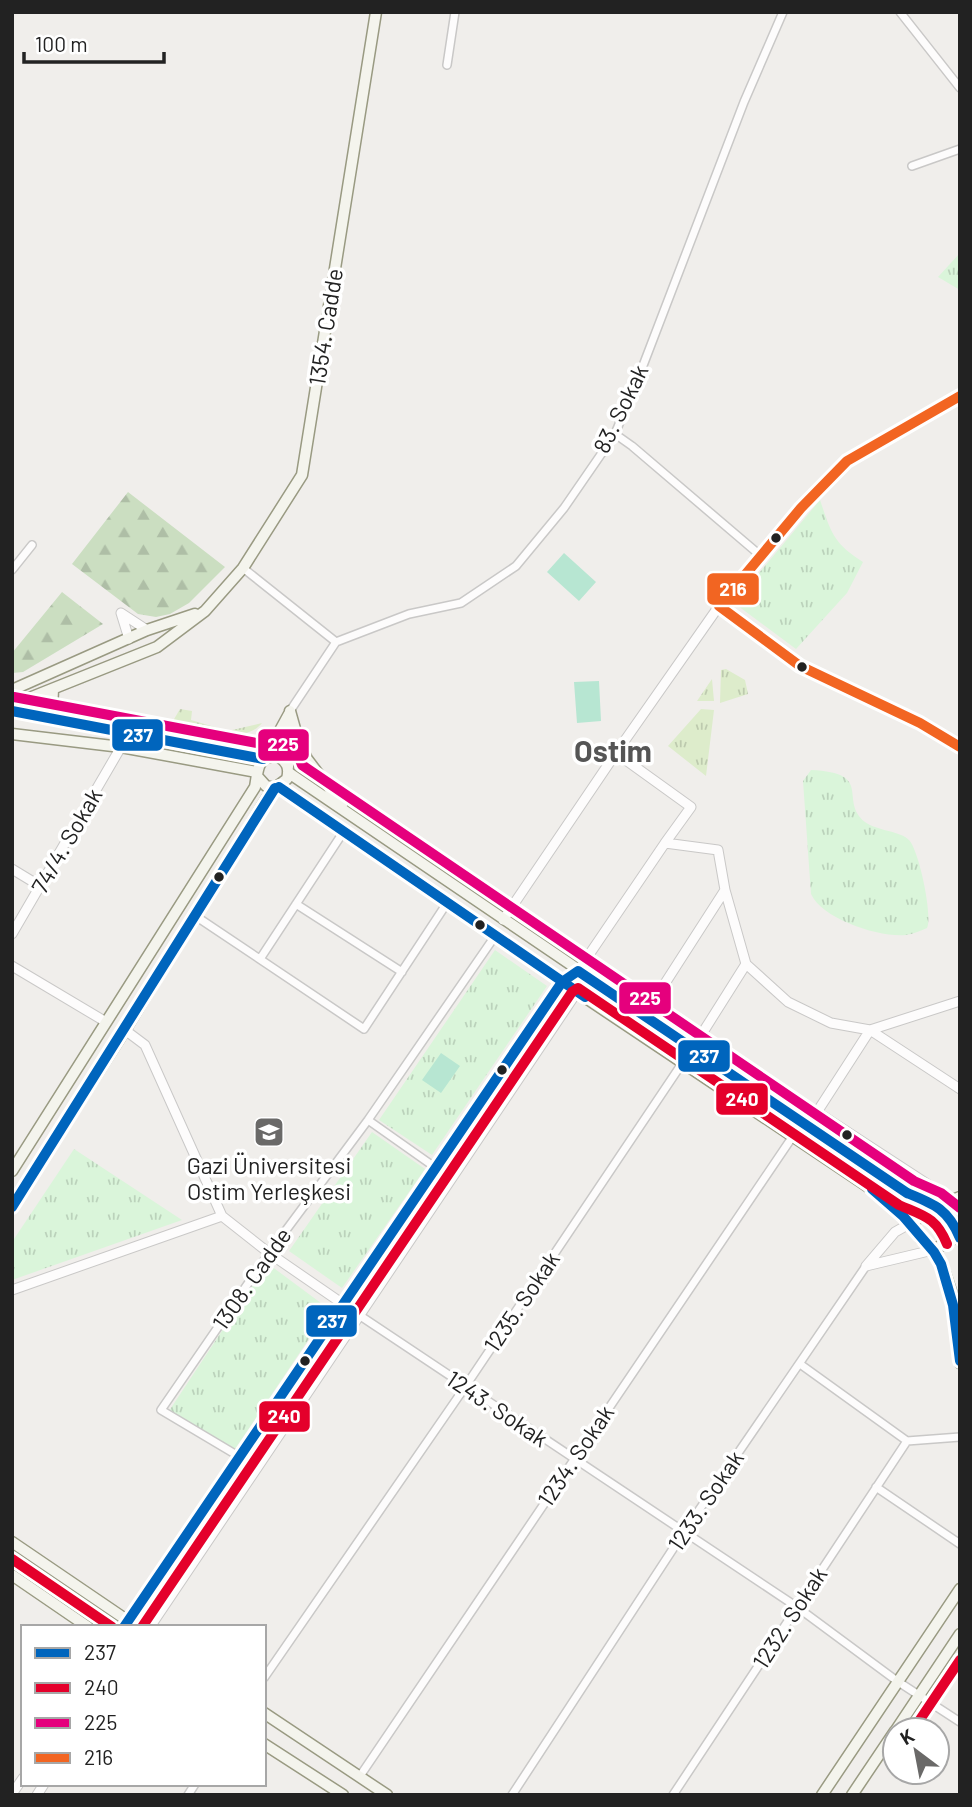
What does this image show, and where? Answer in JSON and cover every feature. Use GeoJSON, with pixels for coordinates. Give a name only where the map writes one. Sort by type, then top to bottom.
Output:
{"type":"FeatureCollection","features":[{"type":"Feature","properties":{"kind":"main road","name":"1354. Cadde"},"geometry":{"type":"LineString","coordinates":[[12,705],[157,647],[205,611],[243,568],[302,475],[376,12]]}},
{"type":"Feature","properties":{"kind":"main road"},"geometry":{"type":"LineString","coordinates":[[12,690],[147,630],[205,611]]}},
{"type":"Feature","properties":{"kind":"main road"},"geometry":{"type":"LineString","coordinates":[[147,630],[157,647]]}},
{"type":"Feature","properties":{"kind":"main road"},"geometry":{"type":"LineString","coordinates":[[129,639],[139,655]]}},
{"type":"Feature","properties":{"kind":"main road"},"geometry":{"type":"LineString","coordinates":[[53,690],[52,709],[60,718]]}},
{"type":"Feature","properties":{"kind":"main road"},"geometry":{"type":"LineString","coordinates":[[12,711],[264,758],[282,758],[289,770],[350,815],[503,920],[907,1193],[938,1206],[953,1220],[959,1237],[933,1250]]}},
{"type":"Feature","properties":{"kind":"main road"},"geometry":{"type":"LineString","coordinates":[[12,1171],[255,787],[264,758],[290,711]]}},
{"type":"Feature","properties":{"kind":"main road"},"geometry":{"type":"LineString","coordinates":[[12,1207],[125,1030],[267,798],[284,783],[289,770],[290,711]]}},
{"type":"Feature","properties":{"kind":"main road"},"geometry":{"type":"LineString","coordinates":[[290,711],[299,743],[307,759],[350,815]]}},
{"type":"Feature","properties":{"kind":"main road"},"geometry":{"type":"LineString","coordinates":[[12,734],[121,747],[257,774]]}},
{"type":"Feature","properties":{"kind":"main road"},"geometry":{"type":"LineString","coordinates":[[257,774],[262,784],[277,787],[344,831],[562,982],[885,1198],[911,1223],[933,1250],[945,1273],[951,1291],[960,1363]]}},
{"type":"Feature","properties":{"kind":"main road"},"geometry":{"type":"LineString","coordinates":[[106,1022],[125,1030]]}},
{"type":"Feature","properties":{"kind":"main road"},"geometry":{"type":"LineString","coordinates":[[911,1223],[938,1206],[960,1197]]}},
{"type":"Feature","properties":{"kind":"main road"},"geometry":{"type":"LineString","coordinates":[[12,1542],[130,1625]]}},
{"type":"Feature","properties":{"kind":"main road"},"geometry":{"type":"LineString","coordinates":[[12,1575],[85,1625]]}},
{"type":"Feature","properties":{"kind":"main road"},"geometry":{"type":"LineString","coordinates":[[822,1795],[960,1589]]}},
{"type":"Feature","properties":{"kind":"main road"},"geometry":{"type":"LineString","coordinates":[[905,1716],[960,1634]]}},
{"type":"Feature","properties":{"kind":"main road"},"geometry":{"type":"LineString","coordinates":[[266,1714],[387,1795]]}},
{"type":"Feature","properties":{"kind":"main road"},"geometry":{"type":"LineString","coordinates":[[266,1745],[343,1795]]}},
{"type":"Feature","properties":{"kind":"main road"},"geometry":{"type":"LineString","coordinates":[[852,1795],[881,1751]]}},
{"type":"Feature","properties":{"kind":"street"},"geometry":{"type":"LineString","coordinates":[[447,65],[455,12]]}},
{"type":"Feature","properties":{"kind":"street","name":"83. Sokak"},"geometry":{"type":"LineString","coordinates":[[336,642],[409,614],[461,603],[516,566],[564,508],[615,434],[744,102],[783,12]]}},
{"type":"Feature","properties":{"kind":"street"},"geometry":{"type":"LineString","coordinates":[[912,12],[902,15],[960,88]]}},
{"type":"Feature","properties":{"kind":"street"},"geometry":{"type":"LineString","coordinates":[[912,166],[960,149]]}},
{"type":"Feature","properties":{"kind":"street"},"geometry":{"type":"LineString","coordinates":[[503,920],[719,607],[801,509],[847,461],[960,396]]}},
{"type":"Feature","properties":{"kind":"street"},"geometry":{"type":"LineString","coordinates":[[615,434],[761,556]]}},
{"type":"Feature","properties":{"kind":"street"},"geometry":{"type":"LineString","coordinates":[[12,570],[32,545]]}},
{"type":"Feature","properties":{"kind":"street"},"geometry":{"type":"LineString","coordinates":[[243,568],[336,642],[290,711]]}},
{"type":"Feature","properties":{"kind":"street"},"geometry":{"type":"LineString","coordinates":[[719,607],[800,666],[920,723],[960,747]]}},
{"type":"Feature","properties":{"kind":"street"},"geometry":{"type":"LineString","coordinates":[[129,639],[121,613],[147,630]]}},
{"type":"Feature","properties":{"kind":"street","name":"74/4. Sokak"},"geometry":{"type":"LineString","coordinates":[[12,934],[121,747]]}},
{"type":"Feature","properties":{"kind":"street"},"geometry":{"type":"LineString","coordinates":[[130,1625],[240,1457],[562,982],[578,971],[691,807],[616,754]]}},
{"type":"Feature","properties":{"kind":"street"},"geometry":{"type":"LineString","coordinates":[[260,959],[344,831]]}},
{"type":"Feature","properties":{"kind":"street"},"geometry":{"type":"LineString","coordinates":[[665,843],[718,850],[725,890],[746,964],[788,1002],[831,1023],[870,1030],[960,1089]]}},
{"type":"Feature","properties":{"kind":"street"},"geometry":{"type":"LineString","coordinates":[[12,869],[40,886]]}},
{"type":"Feature","properties":{"kind":"street"},"geometry":{"type":"LineString","coordinates":[[644,1016],[725,890]]}},
{"type":"Feature","properties":{"kind":"street"},"geometry":{"type":"LineString","coordinates":[[194,914],[364,1029],[447,903]]}},
{"type":"Feature","properties":{"kind":"street"},"geometry":{"type":"LineString","coordinates":[[296,904],[402,972]]}},
{"type":"Feature","properties":{"kind":"street","name":"1308. Cadde"},"geometry":{"type":"LineString","coordinates":[[240,1457],[161,1410],[269,1253],[368,1120],[495,936]]}},
{"type":"Feature","properties":{"kind":"street"},"geometry":{"type":"LineString","coordinates":[[693,1048],[746,964]]}},
{"type":"Feature","properties":{"kind":"street"},"geometry":{"type":"LineString","coordinates":[[12,966],[106,1022]]}},
{"type":"Feature","properties":{"kind":"street"},"geometry":{"type":"LineString","coordinates":[[151,1625],[577,992],[578,971]]}},
{"type":"Feature","properties":{"kind":"street"},"geometry":{"type":"LineString","coordinates":[[808,1126],[870,1030],[960,1001]]}},
{"type":"Feature","properties":{"kind":"street"},"geometry":{"type":"LineString","coordinates":[[12,1290],[222,1216],[145,1045],[125,1030]]}},
{"type":"Feature","properties":{"kind":"street","name":"1235. Sokak"},"geometry":{"type":"LineString","coordinates":[[266,1675],[465,1387],[683,1062]]}},
{"type":"Feature","properties":{"kind":"street"},"geometry":{"type":"LineString","coordinates":[[817,1112],[929,1185],[938,1206]]}},
{"type":"Feature","properties":{"kind":"street"},"geometry":{"type":"LineString","coordinates":[[368,1120],[436,1168]]}},
{"type":"Feature","properties":{"kind":"street","name":"1234. Sokak"},"geometry":{"type":"LineString","coordinates":[[360,1776],[793,1136]]}},
{"type":"Feature","properties":{"kind":"street","name":"1243. Sokak"},"geometry":{"type":"LineString","coordinates":[[222,1216],[269,1253],[359,1315],[797,1607],[897,1681],[960,1722]]}},
{"type":"Feature","properties":{"kind":"street"},"geometry":{"type":"LineString","coordinates":[[866,1266],[895,1232],[911,1223]]}},
{"type":"Feature","properties":{"kind":"street"},"geometry":{"type":"LineString","coordinates":[[866,1266],[933,1250]]}},
{"type":"Feature","properties":{"kind":"street","name":"1233. Sokak"},"geometry":{"type":"LineString","coordinates":[[512,1795],[684,1532],[866,1266]]}},
{"type":"Feature","properties":{"kind":"street"},"geometry":{"type":"LineString","coordinates":[[800,1364],[906,1441],[960,1437]]}},
{"type":"Feature","properties":{"kind":"street","name":"1232. Sokak"},"geometry":{"type":"LineString","coordinates":[[673,1795],[906,1441]]}},
{"type":"Feature","properties":{"kind":"street"},"geometry":{"type":"LineString","coordinates":[[876,1488],[960,1544]]}},
{"type":"Feature","properties":{"kind":"green space"},"geometry":{"type":"Polygon","coordinates":[[[960,253],[960,290],[938,277],[960,253]]]}},
{"type":"Feature","properties":{"kind":"green space"},"geometry":{"type":"Polygon","coordinates":[[[128,492],[225,567],[189,603],[170,614],[156,617],[138,614],[72,564],[128,492]]]}},
{"type":"Feature","properties":{"kind":"green space"},"geometry":{"type":"Polygon","coordinates":[[[820,500],[834,536],[845,549],[863,562],[847,593],[796,649],[734,603],[820,500]]]}},
{"type":"Feature","properties":{"kind":"green space"},"geometry":{"type":"Polygon","coordinates":[[[564,553],[596,582],[579,601],[547,572],[564,553]]]}},
{"type":"Feature","properties":{"kind":"green space"},"geometry":{"type":"Polygon","coordinates":[[[62,592],[103,624],[23,672],[12,673],[12,653],[62,592]]]}},
{"type":"Feature","properties":{"kind":"green space"},"geometry":{"type":"Polygon","coordinates":[[[726,669],[745,680],[748,694],[720,703],[721,670],[726,669]]]}},
{"type":"Feature","properties":{"kind":"green space"},"geometry":{"type":"Polygon","coordinates":[[[712,679],[714,701],[697,701],[712,679]]]}},
{"type":"Feature","properties":{"kind":"green space"},"geometry":{"type":"Polygon","coordinates":[[[599,681],[601,721],[577,723],[574,682],[599,681]]]}},
{"type":"Feature","properties":{"kind":"green space"},"geometry":{"type":"Polygon","coordinates":[[[180,709],[192,711],[191,720],[228,731],[262,723],[254,730],[231,735],[170,726],[180,709]]]}},
{"type":"Feature","properties":{"kind":"green space"},"geometry":{"type":"Polygon","coordinates":[[[701,709],[714,710],[706,776],[668,746],[701,709]]]}},
{"type":"Feature","properties":{"kind":"green space"},"geometry":{"type":"Polygon","coordinates":[[[811,770],[843,776],[852,789],[858,814],[865,822],[909,840],[917,856],[924,884],[928,911],[927,928],[906,935],[867,930],[839,919],[817,903],[811,894],[803,781],[811,770]]]}},
{"type":"Feature","properties":{"kind":"green space"},"geometry":{"type":"Polygon","coordinates":[[[495,950],[547,986],[432,1155],[379,1120],[495,950]]]}},
{"type":"Feature","properties":{"kind":"green space"},"geometry":{"type":"Polygon","coordinates":[[[441,1053],[460,1066],[441,1093],[422,1080],[441,1053]]]}},
{"type":"Feature","properties":{"kind":"green space"},"geometry":{"type":"Polygon","coordinates":[[[372,1132],[425,1169],[342,1288],[289,1251],[372,1132]]]}},
{"type":"Feature","properties":{"kind":"green space"},"geometry":{"type":"Polygon","coordinates":[[[74,1149],[182,1220],[12,1280],[12,1242],[74,1149]]]}},
{"type":"Feature","properties":{"kind":"green space"},"geometry":{"type":"Polygon","coordinates":[[[267,1263],[329,1309],[235,1449],[169,1411],[267,1263]]]}},
{"type":"Feature","properties":{"kind":"transit line","name":"216"},"geometry":{"type":"LineString","coordinates":[[960,396],[847,461],[801,508],[719,606],[800,666],[920,723],[960,747]]}},
{"type":"Feature","properties":{"kind":"transit line","name":"225"},"geometry":{"type":"LineString","coordinates":[[14,697],[262,744],[287,746],[302,765],[914,1181],[941,1193],[960,1208]]}},
{"type":"Feature","properties":{"kind":"transit line","name":"237"},"geometry":{"type":"LineString","coordinates":[[12,711],[263,759]]}},
{"type":"Feature","properties":{"kind":"transit line","name":"237"},"geometry":{"type":"LineString","coordinates":[[279,787],[585,997]]}},
{"type":"Feature","properties":{"kind":"transit line","name":"237"},"geometry":{"type":"LineString","coordinates":[[12,1207],[275,788]]}},
{"type":"Feature","properties":{"kind":"transit line","name":"237"},"geometry":{"type":"LineString","coordinates":[[125,1625],[562,982],[578,971],[907,1193],[939,1209],[950,1220],[960,1238]]}},
{"type":"Feature","properties":{"kind":"transit line","name":"240"},"geometry":{"type":"LineString","coordinates":[[143,1625],[572,992],[578,988],[899,1205],[928,1218],[938,1228],[947,1244]]}},
{"type":"Feature","properties":{"kind":"transit line","name":"237"},"geometry":{"type":"LineString","coordinates":[[872,1189],[903,1216],[941,1264],[953,1305],[960,1361]]}},
{"type":"Feature","properties":{"kind":"transit line","name":"240"},"geometry":{"type":"LineString","coordinates":[[12,1559],[109,1625]]}},
{"type":"Feature","properties":{"kind":"transit line","name":"240"},"geometry":{"type":"LineString","coordinates":[[922,1716],[960,1660]]}},
{"type":"Feature","properties":{"kind":"place","name":"Gazi Üniversitesi Ostim Yerleşkesi"},"geometry":{"type":"Point","coordinates":[269,1132]}},
{"type":"Feature","properties":{"kind":"district","name":"Ostim"},"geometry":{"type":"Point","coordinates":[613,752]}}]}
